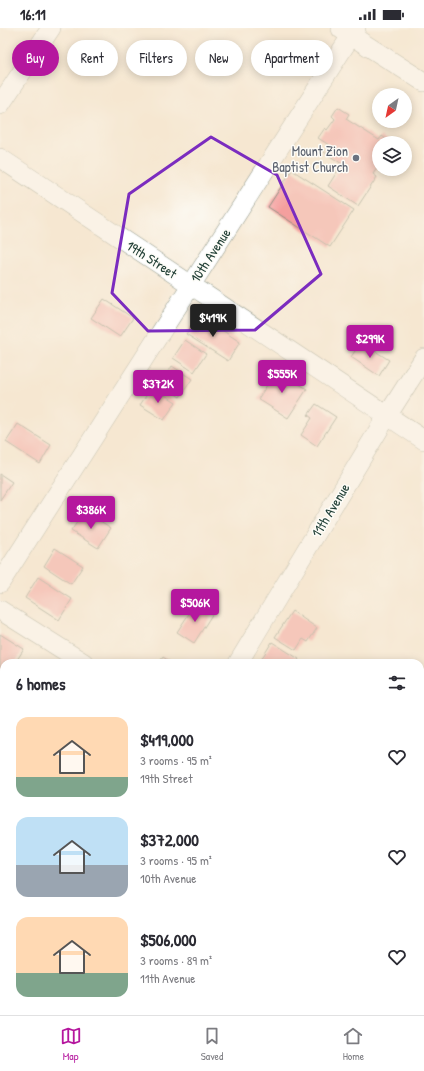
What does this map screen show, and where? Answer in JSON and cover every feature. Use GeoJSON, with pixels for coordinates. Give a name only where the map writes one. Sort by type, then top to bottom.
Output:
{"type":"FeatureCollection","features":[{"type":"Feature","properties":{"kind":"street"},"geometry":{"type":"LineString","coordinates":[[0,105],[50,28]]}},
{"type":"Feature","properties":{"kind":"street"},"geometry":{"type":"LineString","coordinates":[[349,30],[424,82]]}},
{"type":"Feature","properties":{"kind":"street","name":"10th Avenue"},"geometry":{"type":"LineString","coordinates":[[0,583],[191,285],[349,30]]}},
{"type":"Feature","properties":{"kind":"street","name":"19th Street"},"geometry":{"type":"LineString","coordinates":[[0,158],[424,440]]}},
{"type":"Feature","properties":{"kind":"street","name":"11th Avenue"},"geometry":{"type":"LineString","coordinates":[[240,659],[387,416],[424,358]]}},
{"type":"Feature","properties":{"kind":"street"},"geometry":{"type":"LineString","coordinates":[[0,610],[78,659]]}},
{"type":"Feature","properties":{"kind":"highlighted area"},"geometry":{"type":"Polygon","coordinates":[[[211,137],[277,175],[321,274],[255,330],[148,331],[112,293],[129,194],[211,137]]]}},
{"type":"Feature","properties":{"kind":"building","name":"Mount Zion Baptist Church"},"geometry":{"type":"Polygon","coordinates":[[[338,107],[349,114],[346,119],[373,136],[372,176],[377,177],[358,206],[328,186],[342,164],[324,152],[329,145],[318,138],[325,128],[327,130],[335,119],[332,116],[338,107]]]}},
{"type":"Feature","properties":{"kind":"building"},"geometry":{"type":"Polygon","coordinates":[[[292,170],[354,210],[330,247],[268,207],[292,170]]]}},
{"type":"Feature","properties":{"kind":"building"},"geometry":{"type":"Polygon","coordinates":[[[104,299],[133,318],[120,337],[91,318],[104,299]]]}},
{"type":"Feature","properties":{"kind":"building"},"geometry":{"type":"Polygon","coordinates":[[[199,315],[240,342],[228,361],[186,334],[199,315]]]}},
{"type":"Feature","properties":{"kind":"building"},"geometry":{"type":"Polygon","coordinates":[[[185,340],[206,354],[194,372],[173,358],[185,340]]]}},
{"type":"Feature","properties":{"kind":"building"},"geometry":{"type":"Polygon","coordinates":[[[361,342],[389,360],[379,376],[351,357],[361,342]]]}},
{"type":"Feature","properties":{"kind":"building"},"geometry":{"type":"Polygon","coordinates":[[[172,366],[192,379],[180,397],[161,385],[172,366]]]}},
{"type":"Feature","properties":{"kind":"building"},"geometry":{"type":"Polygon","coordinates":[[[277,370],[307,389],[288,418],[258,399],[277,370]]]}},
{"type":"Feature","properties":{"kind":"building"},"geometry":{"type":"Polygon","coordinates":[[[152,387],[176,402],[164,420],[140,405],[152,387]]]}},
{"type":"Feature","properties":{"kind":"building"},"geometry":{"type":"Polygon","coordinates":[[[316,404],[336,417],[317,446],[301,435],[312,418],[308,415],[316,404]]]}},
{"type":"Feature","properties":{"kind":"building"},"geometry":{"type":"Polygon","coordinates":[[[18,424],[51,445],[40,464],[6,442],[18,424]]]}},
{"type":"Feature","properties":{"kind":"building"},"geometry":{"type":"Polygon","coordinates":[[[0,474],[12,482],[0,500],[0,474]]]}},
{"type":"Feature","properties":{"kind":"building"},"geometry":{"type":"Polygon","coordinates":[[[85,511],[111,528],[98,548],[71,531],[85,511]]]}},
{"type":"Feature","properties":{"kind":"building"},"geometry":{"type":"Polygon","coordinates":[[[55,548],[83,566],[71,584],[44,566],[55,548]]]}},
{"type":"Feature","properties":{"kind":"building"},"geometry":{"type":"Polygon","coordinates":[[[38,577],[72,599],[59,620],[25,598],[38,577]]]}},
{"type":"Feature","properties":{"kind":"building"},"geometry":{"type":"Polygon","coordinates":[[[196,603],[213,613],[194,643],[177,632],[196,603]]]}},
{"type":"Feature","properties":{"kind":"building"},"geometry":{"type":"Polygon","coordinates":[[[292,611],[317,628],[308,642],[303,639],[296,650],[275,637],[292,611]]]}},
{"type":"Feature","properties":{"kind":"building"},"geometry":{"type":"Polygon","coordinates":[[[0,634],[24,649],[18,659],[0,659],[0,634]]]}},
{"type":"Feature","properties":{"kind":"building"},"geometry":{"type":"Polygon","coordinates":[[[272,642],[299,659],[264,659],[262,658],[272,642]]]}},
{"type":"Feature","properties":{"kind":"place","name":"Mount Zion Baptist Church"},"geometry":{"type":"Point","coordinates":[356,158]}}]}
